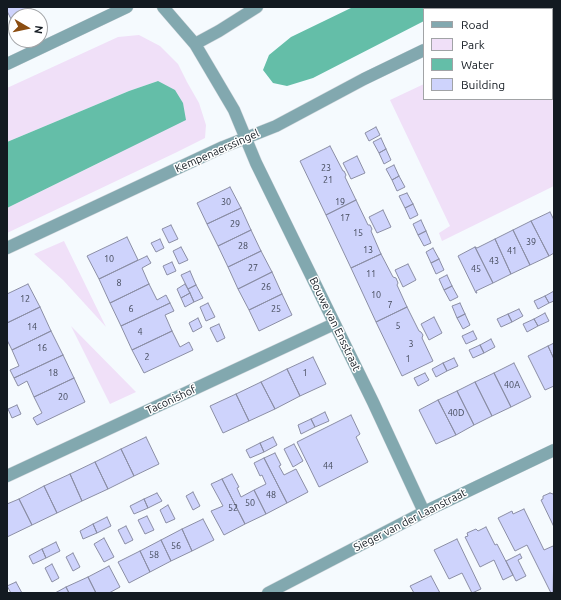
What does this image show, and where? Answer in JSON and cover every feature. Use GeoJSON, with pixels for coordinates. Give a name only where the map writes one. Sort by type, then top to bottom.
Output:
{"type":"FeatureCollection","features":[{"type":"Feature","properties":{"kind":"street"},"geometry":{"type":"LineString","coordinates":[[7,64],[127,7]]}},
{"type":"Feature","properties":{"kind":"street","name":"Bouwe van Ensstraat"},"geometry":{"type":"LineString","coordinates":[[163,7],[195,44],[234,110],[256,163],[376,408],[424,512]]}},
{"type":"Feature","properties":{"kind":"street"},"geometry":{"type":"LineString","coordinates":[[195,44],[219,31],[256,7]]}},
{"type":"Feature","properties":{"kind":"street","name":"Kempenaerssingel"},"geometry":{"type":"LineString","coordinates":[[7,248],[245,137],[276,126],[364,79],[423,50]]}},
{"type":"Feature","properties":{"kind":"street","name":"Taconishof"},"geometry":{"type":"LineString","coordinates":[[7,476],[334,324]]}},
{"type":"Feature","properties":{"kind":"street","name":"Sieger van der Laanstraat"},"geometry":{"type":"LineString","coordinates":[[268,593],[424,512],[554,450]]}},
{"type":"Feature","properties":{"kind":"green space"},"geometry":{"type":"Polygon","coordinates":[[[553,22],[554,186],[442,241],[439,233],[450,226],[390,100],[423,84],[423,100],[553,100],[553,22]]]}},
{"type":"Feature","properties":{"kind":"green space"},"geometry":{"type":"Polygon","coordinates":[[[139,35],[160,46],[178,64],[199,103],[206,125],[205,138],[7,233],[7,208],[109,158],[158,81],[129,91],[7,142],[7,88],[118,37],[139,35]]]}},
{"type":"Feature","properties":{"kind":"green space"},"geometry":{"type":"Polygon","coordinates":[[[64,241],[106,327],[63,280],[34,254],[64,241]]]}},
{"type":"Feature","properties":{"kind":"green space"},"geometry":{"type":"Polygon","coordinates":[[[71,326],[136,392],[110,404],[71,326]]]}},
{"type":"Feature","properties":{"kind":"water"},"geometry":{"type":"Polygon","coordinates":[[[353,7],[452,7],[423,8],[423,22],[313,78],[287,86],[273,83],[263,70],[269,55],[291,37],[353,7]]]}},
{"type":"Feature","properties":{"kind":"water"},"geometry":{"type":"Polygon","coordinates":[[[158,81],[175,90],[183,103],[186,120],[7,208],[7,142],[129,91],[158,81]]]}},
{"type":"Feature","properties":{"kind":"building"},"geometry":{"type":"Polygon","coordinates":[[[7,7],[30,8],[8,8],[8,13],[7,7]]]}},
{"type":"Feature","properties":{"kind":"building"},"geometry":{"type":"Polygon","coordinates":[[[376,127],[380,135],[369,141],[365,133],[376,127]]]}},
{"type":"Feature","properties":{"kind":"building"},"geometry":{"type":"Polygon","coordinates":[[[381,138],[386,149],[379,153],[373,142],[381,138]]]}},
{"type":"Feature","properties":{"kind":"building"},"geometry":{"type":"Polygon","coordinates":[[[330,146],[346,175],[345,177],[356,200],[326,215],[300,161],[330,146]]]}},
{"type":"Feature","properties":{"kind":"building"},"geometry":{"type":"Polygon","coordinates":[[[386,149],[391,160],[384,164],[379,153],[386,149]]]}},
{"type":"Feature","properties":{"kind":"building"},"geometry":{"type":"Polygon","coordinates":[[[357,156],[365,173],[351,179],[343,163],[357,156]]]}},
{"type":"Feature","properties":{"kind":"building"},"geometry":{"type":"Polygon","coordinates":[[[394,165],[399,176],[392,180],[386,169],[394,165]]]}},
{"type":"Feature","properties":{"kind":"building"},"geometry":{"type":"Polygon","coordinates":[[[399,176],[405,187],[397,191],[392,180],[399,176]]]}},
{"type":"Feature","properties":{"kind":"building"},"geometry":{"type":"Polygon","coordinates":[[[230,187],[241,208],[207,224],[197,203],[230,187]]]}},
{"type":"Feature","properties":{"kind":"building"},"geometry":{"type":"Polygon","coordinates":[[[407,193],[413,204],[405,208],[399,196],[407,193]]]}},
{"type":"Feature","properties":{"kind":"building"},"geometry":{"type":"Polygon","coordinates":[[[356,200],[368,225],[370,225],[372,229],[371,231],[381,254],[351,268],[326,215],[356,200]]]}},
{"type":"Feature","properties":{"kind":"building"},"geometry":{"type":"Polygon","coordinates":[[[413,204],[418,215],[410,219],[405,208],[413,204]]]}},
{"type":"Feature","properties":{"kind":"building"},"geometry":{"type":"Polygon","coordinates":[[[241,208],[251,230],[218,246],[207,224],[241,208]]]}},
{"type":"Feature","properties":{"kind":"building"},"geometry":{"type":"Polygon","coordinates":[[[383,210],[391,227],[377,233],[369,217],[383,210]]]}},
{"type":"Feature","properties":{"kind":"building"},"geometry":{"type":"Polygon","coordinates":[[[550,212],[554,220],[554,253],[549,256],[531,221],[550,212]]]}},
{"type":"Feature","properties":{"kind":"building"},"geometry":{"type":"Polygon","coordinates":[[[421,220],[426,231],[418,235],[413,224],[421,220]]]}},
{"type":"Feature","properties":{"kind":"building"},"geometry":{"type":"Polygon","coordinates":[[[531,221],[549,256],[530,265],[513,230],[531,221]]]}},
{"type":"Feature","properties":{"kind":"building"},"geometry":{"type":"Polygon","coordinates":[[[171,225],[178,239],[169,243],[162,229],[171,225]]]}},
{"type":"Feature","properties":{"kind":"building"},"geometry":{"type":"Polygon","coordinates":[[[251,230],[261,251],[228,267],[218,246],[251,230]]]}},
{"type":"Feature","properties":{"kind":"building"},"geometry":{"type":"Polygon","coordinates":[[[513,230],[530,265],[511,274],[495,239],[513,230]]]}},
{"type":"Feature","properties":{"kind":"building"},"geometry":{"type":"Polygon","coordinates":[[[426,231],[431,243],[424,246],[418,235],[426,231]]]}},
{"type":"Feature","properties":{"kind":"building"},"geometry":{"type":"Polygon","coordinates":[[[127,237],[138,260],[99,279],[87,256],[127,237]]]}},
{"type":"Feature","properties":{"kind":"building"},"geometry":{"type":"Polygon","coordinates":[[[160,239],[164,248],[156,252],[151,243],[160,239]]]}},
{"type":"Feature","properties":{"kind":"building"},"geometry":{"type":"Polygon","coordinates":[[[495,239],[511,274],[493,283],[475,247],[477,248],[495,239]]]}},
{"type":"Feature","properties":{"kind":"building"},"geometry":{"type":"Polygon","coordinates":[[[181,247],[188,260],[179,264],[173,251],[181,247]]]}},
{"type":"Feature","properties":{"kind":"building"},"geometry":{"type":"Polygon","coordinates":[[[475,247],[493,283],[476,291],[477,293],[458,256],[475,247]]]}},
{"type":"Feature","properties":{"kind":"building"},"geometry":{"type":"Polygon","coordinates":[[[433,248],[439,259],[431,263],[426,252],[433,248]]]}},
{"type":"Feature","properties":{"kind":"building"},"geometry":{"type":"Polygon","coordinates":[[[261,251],[272,272],[238,289],[228,267],[261,251]]]}},
{"type":"Feature","properties":{"kind":"building"},"geometry":{"type":"Polygon","coordinates":[[[381,254],[393,277],[396,278],[398,283],[397,285],[407,307],[376,322],[351,268],[381,254]]]}},
{"type":"Feature","properties":{"kind":"building"},"geometry":{"type":"Polygon","coordinates":[[[147,256],[151,263],[142,268],[149,284],[110,303],[99,279],[147,256]]]}},
{"type":"Feature","properties":{"kind":"building"},"geometry":{"type":"Polygon","coordinates":[[[439,259],[444,270],[436,274],[431,263],[439,259]]]}},
{"type":"Feature","properties":{"kind":"building"},"geometry":{"type":"Polygon","coordinates":[[[172,262],[176,271],[167,275],[163,266],[172,262]]]}},
{"type":"Feature","properties":{"kind":"building"},"geometry":{"type":"Polygon","coordinates":[[[408,264],[416,280],[403,287],[395,270],[408,264]]]}},
{"type":"Feature","properties":{"kind":"building"},"geometry":{"type":"Polygon","coordinates":[[[190,271],[196,285],[188,289],[181,275],[190,271]]]}},
{"type":"Feature","properties":{"kind":"building"},"geometry":{"type":"Polygon","coordinates":[[[272,272],[282,294],[249,310],[238,289],[272,272]]]}},
{"type":"Feature","properties":{"kind":"building"},"geometry":{"type":"Polygon","coordinates":[[[447,275],[452,286],[444,290],[439,279],[447,275]]]}},
{"type":"Feature","properties":{"kind":"building"},"geometry":{"type":"Polygon","coordinates":[[[28,284],[40,307],[7,323],[7,294],[28,284]]]}},
{"type":"Feature","properties":{"kind":"building"},"geometry":{"type":"Polygon","coordinates":[[[149,284],[157,300],[166,295],[170,303],[121,326],[110,303],[149,284]]]}},
{"type":"Feature","properties":{"kind":"building"},"geometry":{"type":"Polygon","coordinates":[[[185,284],[190,293],[181,298],[177,289],[185,284]]]}},
{"type":"Feature","properties":{"kind":"building"},"geometry":{"type":"Polygon","coordinates":[[[196,285],[203,298],[194,302],[188,289],[196,285]]]}},
{"type":"Feature","properties":{"kind":"building"},"geometry":{"type":"Polygon","coordinates":[[[452,286],[458,297],[450,301],[444,290],[452,286]]]}},
{"type":"Feature","properties":{"kind":"building"},"geometry":{"type":"Polygon","coordinates":[[[554,291],[554,301],[549,303],[545,296],[554,291]]]}},
{"type":"Feature","properties":{"kind":"building"},"geometry":{"type":"Polygon","coordinates":[[[190,293],[194,302],[185,307],[181,298],[190,293]]]}},
{"type":"Feature","properties":{"kind":"building"},"geometry":{"type":"Polygon","coordinates":[[[282,294],[292,315],[259,331],[249,310],[282,294]]]}},
{"type":"Feature","properties":{"kind":"building"},"geometry":{"type":"Polygon","coordinates":[[[545,296],[549,303],[538,309],[534,301],[545,296]]]}},
{"type":"Feature","properties":{"kind":"building"},"geometry":{"type":"Polygon","coordinates":[[[170,303],[174,311],[165,315],[172,331],[132,350],[121,326],[170,303]]]}},
{"type":"Feature","properties":{"kind":"building"},"geometry":{"type":"Polygon","coordinates":[[[208,303],[215,317],[206,321],[200,307],[208,303]]]}},
{"type":"Feature","properties":{"kind":"building"},"geometry":{"type":"Polygon","coordinates":[[[460,303],[465,314],[457,318],[452,306],[460,303]]]}},
{"type":"Feature","properties":{"kind":"building"},"geometry":{"type":"Polygon","coordinates":[[[40,307],[51,331],[12,350],[7,340],[7,323],[40,307]]]}},
{"type":"Feature","properties":{"kind":"building"},"geometry":{"type":"Polygon","coordinates":[[[407,307],[419,331],[423,335],[422,338],[433,361],[402,376],[376,322],[407,307]]]}},
{"type":"Feature","properties":{"kind":"building"},"geometry":{"type":"Polygon","coordinates":[[[519,309],[523,316],[512,322],[508,314],[519,309]]]}},
{"type":"Feature","properties":{"kind":"building"},"geometry":{"type":"Polygon","coordinates":[[[545,313],[549,321],[538,326],[534,319],[545,313]]]}},
{"type":"Feature","properties":{"kind":"building"},"geometry":{"type":"Polygon","coordinates":[[[465,314],[470,325],[463,329],[457,318],[465,314]]]}},
{"type":"Feature","properties":{"kind":"building"},"geometry":{"type":"Polygon","coordinates":[[[508,314],[512,322],[501,327],[497,319],[508,314]]]}},
{"type":"Feature","properties":{"kind":"building"},"geometry":{"type":"Polygon","coordinates":[[[434,317],[442,333],[429,340],[421,324],[434,317]]]}},
{"type":"Feature","properties":{"kind":"building"},"geometry":{"type":"Polygon","coordinates":[[[198,318],[202,327],[193,332],[189,323],[198,318]]]}},
{"type":"Feature","properties":{"kind":"building"},"geometry":{"type":"Polygon","coordinates":[[[534,319],[538,326],[527,332],[523,324],[534,319]]]}},
{"type":"Feature","properties":{"kind":"building"},"geometry":{"type":"Polygon","coordinates":[[[219,324],[225,338],[217,342],[210,328],[219,324]]]}},
{"type":"Feature","properties":{"kind":"building"},"geometry":{"type":"Polygon","coordinates":[[[51,331],[63,355],[14,378],[10,370],[19,366],[12,350],[51,331]]]}},
{"type":"Feature","properties":{"kind":"building"},"geometry":{"type":"Polygon","coordinates":[[[172,331],[180,347],[189,342],[193,350],[144,373],[132,350],[172,331]]]}},
{"type":"Feature","properties":{"kind":"building"},"geometry":{"type":"Polygon","coordinates":[[[473,331],[477,339],[466,344],[462,336],[473,331]]]}},
{"type":"Feature","properties":{"kind":"building"},"geometry":{"type":"Polygon","coordinates":[[[491,339],[495,347],[484,353],[480,345],[491,339]]]}},
{"type":"Feature","properties":{"kind":"building"},"geometry":{"type":"Polygon","coordinates":[[[554,343],[554,359],[548,346],[554,343]]]}},
{"type":"Feature","properties":{"kind":"building"},"geometry":{"type":"Polygon","coordinates":[[[480,345],[484,353],[473,358],[469,350],[480,345]]]}},
{"type":"Feature","properties":{"kind":"building"},"geometry":{"type":"Polygon","coordinates":[[[548,346],[554,359],[554,386],[545,390],[528,356],[548,346]]]}},
{"type":"Feature","properties":{"kind":"building"},"geometry":{"type":"Polygon","coordinates":[[[63,355],[74,378],[34,397],[27,381],[18,386],[14,378],[63,355]]]}},
{"type":"Feature","properties":{"kind":"building"},"geometry":{"type":"Polygon","coordinates":[[[313,357],[326,384],[300,396],[287,369],[313,357]]]}},
{"type":"Feature","properties":{"kind":"building"},"geometry":{"type":"Polygon","coordinates":[[[454,358],[458,366],[447,371],[443,363],[454,358]]]}},
{"type":"Feature","properties":{"kind":"building"},"geometry":{"type":"Polygon","coordinates":[[[443,363],[447,371],[436,377],[432,369],[443,363]]]}},
{"type":"Feature","properties":{"kind":"building"},"geometry":{"type":"Polygon","coordinates":[[[514,363],[531,397],[511,407],[494,373],[514,363]]]}},
{"type":"Feature","properties":{"kind":"building"},"geometry":{"type":"Polygon","coordinates":[[[287,369],[300,396],[275,409],[261,382],[287,369]]]}},
{"type":"Feature","properties":{"kind":"building"},"geometry":{"type":"Polygon","coordinates":[[[425,373],[429,380],[418,386],[414,378],[425,373]]]}},
{"type":"Feature","properties":{"kind":"building"},"geometry":{"type":"Polygon","coordinates":[[[494,373],[511,407],[492,416],[475,382],[494,373]]]}},
{"type":"Feature","properties":{"kind":"building"},"geometry":{"type":"Polygon","coordinates":[[[74,378],[85,402],[37,425],[33,418],[42,413],[34,397],[74,378]]]}},
{"type":"Feature","properties":{"kind":"building"},"geometry":{"type":"Polygon","coordinates":[[[261,382],[275,409],[249,421],[236,394],[261,382]]]}},
{"type":"Feature","properties":{"kind":"building"},"geometry":{"type":"Polygon","coordinates":[[[475,382],[492,416],[474,425],[457,391],[475,382]]]}},
{"type":"Feature","properties":{"kind":"building"},"geometry":{"type":"Polygon","coordinates":[[[457,391],[474,425],[456,435],[438,400],[457,391]]]}},
{"type":"Feature","properties":{"kind":"building"},"geometry":{"type":"Polygon","coordinates":[[[236,394],[249,421],[223,433],[210,406],[236,394]]]}},
{"type":"Feature","properties":{"kind":"building"},"geometry":{"type":"Polygon","coordinates":[[[438,400],[456,435],[436,444],[419,410],[438,400]]]}},
{"type":"Feature","properties":{"kind":"building"},"geometry":{"type":"Polygon","coordinates":[[[17,405],[21,414],[12,418],[8,409],[17,405]]]}},
{"type":"Feature","properties":{"kind":"building"},"geometry":{"type":"Polygon","coordinates":[[[325,412],[329,421],[315,427],[311,419],[325,412]]]}},
{"type":"Feature","properties":{"kind":"building"},"geometry":{"type":"Polygon","coordinates":[[[351,415],[360,434],[356,437],[368,462],[319,487],[297,442],[351,415]]]}},
{"type":"Feature","properties":{"kind":"building"},"geometry":{"type":"Polygon","coordinates":[[[311,419],[315,427],[301,434],[298,425],[311,419]]]}},
{"type":"Feature","properties":{"kind":"building"},"geometry":{"type":"Polygon","coordinates":[[[146,437],[159,464],[134,476],[121,449],[146,437]]]}},
{"type":"Feature","properties":{"kind":"building"},"geometry":{"type":"Polygon","coordinates":[[[273,437],[277,445],[264,452],[260,443],[273,437]]]}},
{"type":"Feature","properties":{"kind":"building"},"geometry":{"type":"Polygon","coordinates":[[[260,443],[264,452],[250,458],[246,450],[260,443]]]}},
{"type":"Feature","properties":{"kind":"building"},"geometry":{"type":"Polygon","coordinates":[[[294,444],[303,461],[293,467],[284,449],[294,444]]]}},
{"type":"Feature","properties":{"kind":"building"},"geometry":{"type":"Polygon","coordinates":[[[121,449],[134,476],[108,489],[95,462],[121,449]]]}},
{"type":"Feature","properties":{"kind":"building"},"geometry":{"type":"Polygon","coordinates":[[[275,453],[281,465],[279,466],[284,475],[296,469],[308,492],[287,503],[264,458],[275,453]]]}},
{"type":"Feature","properties":{"kind":"building"},"geometry":{"type":"Polygon","coordinates":[[[264,458],[287,503],[266,514],[254,490],[266,484],[262,475],[260,476],[254,463],[264,458]]]}},
{"type":"Feature","properties":{"kind":"building"},"geometry":{"type":"Polygon","coordinates":[[[95,462],[108,489],[82,501],[70,474],[95,462]]]}},
{"type":"Feature","properties":{"kind":"building"},"geometry":{"type":"Polygon","coordinates":[[[70,474],[82,501],[57,513],[44,486],[70,474]]]}},
{"type":"Feature","properties":{"kind":"building"},"geometry":{"type":"Polygon","coordinates":[[[232,474],[239,487],[237,488],[241,497],[254,490],[266,514],[245,524],[222,479],[232,474]]]}},
{"type":"Feature","properties":{"kind":"building"},"geometry":{"type":"Polygon","coordinates":[[[222,479],[245,524],[224,535],[211,511],[223,506],[211,484],[222,479]]]}},
{"type":"Feature","properties":{"kind":"building"},"geometry":{"type":"Polygon","coordinates":[[[44,486],[57,513],[32,525],[19,499],[44,486]]]}},
{"type":"Feature","properties":{"kind":"building"},"geometry":{"type":"Polygon","coordinates":[[[193,492],[200,506],[193,510],[186,496],[193,492]]]}},
{"type":"Feature","properties":{"kind":"building"},"geometry":{"type":"Polygon","coordinates":[[[157,493],[162,501],[148,508],[144,499],[157,493]]]}},
{"type":"Feature","properties":{"kind":"building"},"geometry":{"type":"Polygon","coordinates":[[[554,493],[554,527],[541,500],[543,499],[543,496],[554,493]]]}},
{"type":"Feature","properties":{"kind":"building"},"geometry":{"type":"Polygon","coordinates":[[[19,499],[32,525],[7,537],[7,504],[19,499]]]}},
{"type":"Feature","properties":{"kind":"building"},"geometry":{"type":"Polygon","coordinates":[[[144,499],[148,508],[134,514],[130,506],[144,499]]]}},
{"type":"Feature","properties":{"kind":"building"},"geometry":{"type":"Polygon","coordinates":[[[168,505],[175,519],[166,523],[160,510],[168,505]]]}},
{"type":"Feature","properties":{"kind":"building"},"geometry":{"type":"Polygon","coordinates":[[[524,509],[544,550],[553,546],[553,593],[551,593],[527,545],[515,551],[498,518],[512,511],[513,514],[524,509]]]}},
{"type":"Feature","properties":{"kind":"building"},"geometry":{"type":"Polygon","coordinates":[[[147,516],[154,530],[145,534],[138,520],[147,516]]]}},
{"type":"Feature","properties":{"kind":"building"},"geometry":{"type":"Polygon","coordinates":[[[107,517],[111,526],[97,533],[93,524],[107,517]]]}},
{"type":"Feature","properties":{"kind":"building"},"geometry":{"type":"Polygon","coordinates":[[[203,519],[214,540],[192,551],[182,529],[203,519]]]}},
{"type":"Feature","properties":{"kind":"building"},"geometry":{"type":"Polygon","coordinates":[[[93,524],[97,533],[83,539],[80,531],[93,524]]]}},
{"type":"Feature","properties":{"kind":"building"},"geometry":{"type":"Polygon","coordinates":[[[126,526],[133,540],[125,544],[118,530],[126,526]]]}},
{"type":"Feature","properties":{"kind":"building"},"geometry":{"type":"Polygon","coordinates":[[[486,527],[495,545],[497,544],[513,575],[503,580],[494,560],[480,567],[465,537],[468,536],[467,533],[476,529],[478,531],[486,527]]]}},
{"type":"Feature","properties":{"kind":"building"},"geometry":{"type":"Polygon","coordinates":[[[182,529],[192,551],[171,561],[161,540],[182,529]]]}},
{"type":"Feature","properties":{"kind":"building"},"geometry":{"type":"Polygon","coordinates":[[[104,538],[114,557],[104,562],[94,544],[104,538]]]}},
{"type":"Feature","properties":{"kind":"building"},"geometry":{"type":"Polygon","coordinates":[[[457,539],[481,589],[472,593],[462,573],[449,579],[434,550],[457,539]]]}},
{"type":"Feature","properties":{"kind":"building"},"geometry":{"type":"Polygon","coordinates":[[[161,540],[171,561],[150,572],[140,551],[161,540]]]}},
{"type":"Feature","properties":{"kind":"building"},"geometry":{"type":"Polygon","coordinates":[[[56,542],[60,551],[46,558],[42,549],[56,542]]]}},
{"type":"Feature","properties":{"kind":"building"},"geometry":{"type":"Polygon","coordinates":[[[42,549],[46,558],[33,564],[29,556],[42,549]]]}},
{"type":"Feature","properties":{"kind":"building"},"geometry":{"type":"Polygon","coordinates":[[[140,551],[150,572],[129,583],[118,562],[140,551]]]}},
{"type":"Feature","properties":{"kind":"building"},"geometry":{"type":"Polygon","coordinates":[[[73,553],[80,567],[73,571],[66,557],[73,553]]]}},
{"type":"Feature","properties":{"kind":"building"},"geometry":{"type":"Polygon","coordinates":[[[520,554],[522,558],[518,560],[526,576],[516,581],[506,561],[520,554]]]}},
{"type":"Feature","properties":{"kind":"building"},"geometry":{"type":"Polygon","coordinates":[[[52,564],[59,578],[52,582],[45,568],[52,564]]]}},
{"type":"Feature","properties":{"kind":"building"},"geometry":{"type":"Polygon","coordinates":[[[109,566],[120,587],[109,593],[96,593],[88,577],[109,566]]]}},
{"type":"Feature","properties":{"kind":"building"},"geometry":{"type":"Polygon","coordinates":[[[431,576],[440,593],[414,593],[410,586],[431,576]]]}},
{"type":"Feature","properties":{"kind":"building"},"geometry":{"type":"Polygon","coordinates":[[[88,577],[96,593],[69,593],[66,587],[88,577]]]}},
{"type":"Feature","properties":{"kind":"building"},"geometry":{"type":"Polygon","coordinates":[[[16,582],[22,593],[11,593],[7,586],[16,582]]]}},
{"type":"Feature","properties":{"kind":"building"},"geometry":{"type":"Polygon","coordinates":[[[66,587],[69,593],[55,593],[66,587]]]}}]}
